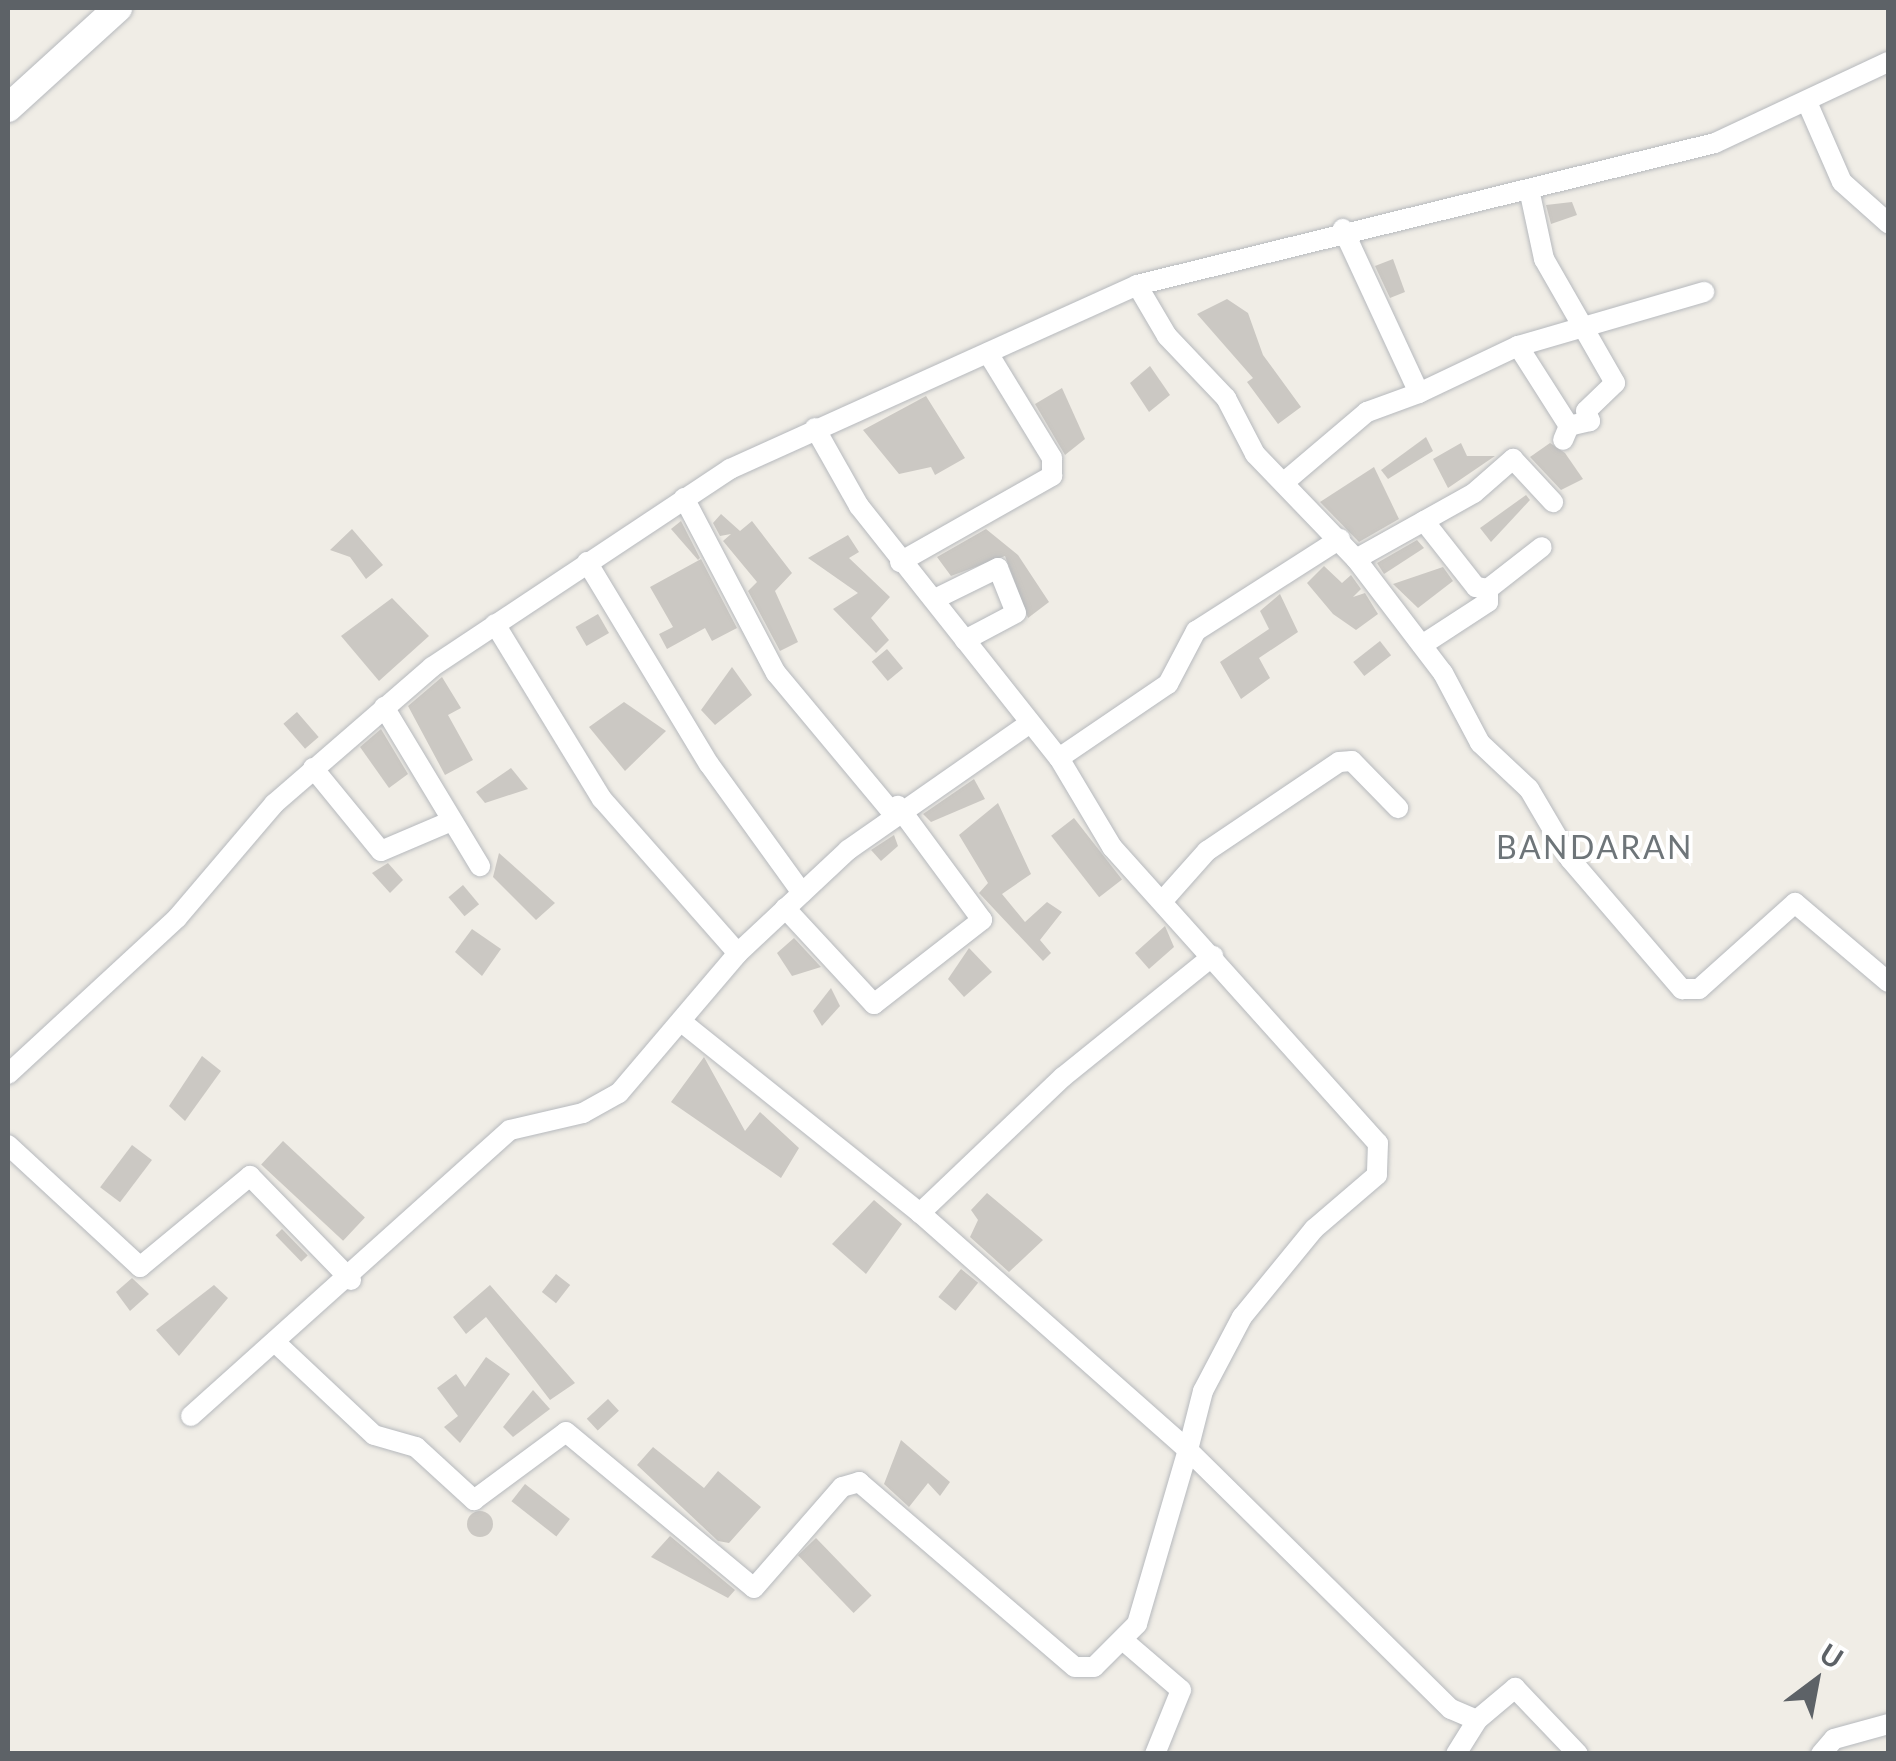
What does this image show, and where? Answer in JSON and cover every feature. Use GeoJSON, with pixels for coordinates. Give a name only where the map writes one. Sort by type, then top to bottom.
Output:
{"type":"FeatureCollection","features":[{"type":"Feature","properties":{"kind":"main road"},"geometry":{"type":"LineString","coordinates":[[8,108],[118,8]]}},
{"type":"Feature","properties":{"kind":"street"},"geometry":{"type":"LineString","coordinates":[[8,1074],[176,918],[313,768],[384,707],[496,624],[684,498],[815,428],[1137,285],[1344,229],[1715,143],[1888,62]]}},
{"type":"Feature","properties":{"kind":"street"},"geometry":{"type":"LineString","coordinates":[[1807,102],[1842,182],[1888,223]]}},
{"type":"Feature","properties":{"kind":"street"},"geometry":{"type":"LineString","coordinates":[[1518,346],[1566,433],[1590,420],[1586,411],[1615,383],[1575,326],[1544,259],[1547,239],[1529,189]]}},
{"type":"Feature","properties":{"kind":"street"},"geometry":{"type":"LineString","coordinates":[[1344,229],[1420,393]]}},
{"type":"Feature","properties":{"kind":"street"},"geometry":{"type":"LineString","coordinates":[[1137,285],[1166,336],[1226,398],[1254,454],[1288,479],[1340,539],[1422,644],[1480,744],[1529,789],[1570,859],[1682,989],[1699,989],[1795,903],[1888,982]]}},
{"type":"Feature","properties":{"kind":"street"},"geometry":{"type":"LineString","coordinates":[[1288,479],[1367,412],[1420,393],[1518,346],[1575,326],[1704,292]]}},
{"type":"Feature","properties":{"kind":"street"},"geometry":{"type":"LineString","coordinates":[[900,562],[1052,476],[1052,458],[988,352]]}},
{"type":"Feature","properties":{"kind":"street"},"geometry":{"type":"LineString","coordinates":[[276,1343],[374,1435],[416,1447],[474,1500],[566,1432],[754,1588],[842,1487],[859,1482],[1075,1667],[1094,1667],[1124,1640],[1173,1520],[1204,1391],[1242,1317],[1314,1228],[1378,1176],[1382,1159],[1166,897],[1112,847],[1059,758],[965,640],[937,598],[900,562],[815,428]]}},
{"type":"Feature","properties":{"kind":"street"},"geometry":{"type":"LineString","coordinates":[[1356,559],[1424,521],[1514,459],[1553,502]]}},
{"type":"Feature","properties":{"kind":"street"},"geometry":{"type":"LineString","coordinates":[[684,498],[776,673],[895,809],[982,920],[874,1004],[785,908]]}},
{"type":"Feature","properties":{"kind":"street"},"geometry":{"type":"LineString","coordinates":[[1424,521],[1468,582],[1488,589]]}},
{"type":"Feature","properties":{"kind":"street"},"geometry":{"type":"LineString","coordinates":[[1059,758],[1168,684],[1196,630],[1340,539]]}},
{"type":"Feature","properties":{"kind":"street"},"geometry":{"type":"LineString","coordinates":[[1488,589],[1542,547]]}},
{"type":"Feature","properties":{"kind":"street"},"geometry":{"type":"LineString","coordinates":[[587,562],[709,764],[802,893]]}},
{"type":"Feature","properties":{"kind":"street"},"geometry":{"type":"LineString","coordinates":[[937,598],[998,568],[1016,614],[965,640]]}},
{"type":"Feature","properties":{"kind":"street"},"geometry":{"type":"LineString","coordinates":[[1422,644],[1488,602],[1488,589]]}},
{"type":"Feature","properties":{"kind":"street"},"geometry":{"type":"LineString","coordinates":[[496,624],[602,799],[738,953]]}},
{"type":"Feature","properties":{"kind":"street"},"geometry":{"type":"LineString","coordinates":[[384,707],[449,822],[480,866]]}},
{"type":"Feature","properties":{"kind":"street"},"geometry":{"type":"LineString","coordinates":[[190,1416],[351,1280],[466,1164],[510,1130],[619,1093],[683,1024],[738,953],[785,908],[895,809],[1030,723]]}},
{"type":"Feature","properties":{"kind":"street"},"geometry":{"type":"LineString","coordinates":[[1166,897],[1208,851],[1339,762],[1352,762],[1398,808]]}},
{"type":"Feature","properties":{"kind":"street"},"geometry":{"type":"LineString","coordinates":[[313,768],[381,852],[449,822]]}},
{"type":"Feature","properties":{"kind":"street"},"geometry":{"type":"LineString","coordinates":[[920,1213],[1063,1076],[1213,956]]}},
{"type":"Feature","properties":{"kind":"street"},"geometry":{"type":"LineString","coordinates":[[683,1024],[920,1213],[1188,1450],[1374,1641],[1476,1720]]}},
{"type":"Feature","properties":{"kind":"street"},"geometry":{"type":"LineString","coordinates":[[8,1145],[140,1266],[250,1176],[351,1280]]}},
{"type":"Feature","properties":{"kind":"street"},"geometry":{"type":"LineString","coordinates":[[1124,1640],[1181,1690],[1155,1754]]}},
{"type":"Feature","properties":{"kind":"street"},"geometry":{"type":"LineString","coordinates":[[1456,1754],[1476,1720],[1516,1688],[1578,1754]]}},
{"type":"Feature","properties":{"kind":"street"},"geometry":{"type":"LineString","coordinates":[[1820,1754],[1834,1738],[1888,1724]]}},
{"type":"Feature","properties":{"kind":"building"},"geometry":{"type":"Polygon","coordinates":[[[1572,202],[1577,215],[1551,224],[1546,205],[1572,202]]]}},
{"type":"Feature","properties":{"kind":"building"},"geometry":{"type":"Polygon","coordinates":[[[1393,259],[1405,292],[1390,298],[1375,266],[1393,259]]]}},
{"type":"Feature","properties":{"kind":"building"},"geometry":{"type":"Polygon","coordinates":[[[1227,299],[1248,313],[1263,355],[1301,407],[1278,424],[1247,382],[1253,378],[1197,314],[1227,299]]]}},
{"type":"Feature","properties":{"kind":"building"},"geometry":{"type":"Polygon","coordinates":[[[1150,366],[1170,395],[1149,412],[1130,383],[1150,366]]]}},
{"type":"Feature","properties":{"kind":"building"},"geometry":{"type":"Polygon","coordinates":[[[1062,388],[1085,439],[1065,455],[1035,404],[1062,388]]]}},
{"type":"Feature","properties":{"kind":"building"},"geometry":{"type":"Polygon","coordinates":[[[926,396],[965,458],[935,475],[931,467],[899,474],[863,430],[926,396]]]}},
{"type":"Feature","properties":{"kind":"building"},"geometry":{"type":"Polygon","coordinates":[[[1426,437],[1433,451],[1388,479],[1381,470],[1426,437]]]}},
{"type":"Feature","properties":{"kind":"building"},"geometry":{"type":"Polygon","coordinates":[[[1461,443],[1467,456],[1495,456],[1448,488],[1433,459],[1461,443]]]}},
{"type":"Feature","properties":{"kind":"building"},"geometry":{"type":"Polygon","coordinates":[[[1550,443],[1565,453],[1583,479],[1561,490],[1530,457],[1550,443]]]}},
{"type":"Feature","properties":{"kind":"building"},"geometry":{"type":"Polygon","coordinates":[[[1374,467],[1399,519],[1359,542],[1320,502],[1374,467]]]}},
{"type":"Feature","properties":{"kind":"building"},"geometry":{"type":"Polygon","coordinates":[[[1526,495],[1530,500],[1491,542],[1480,528],[1526,495]]]}},
{"type":"Feature","properties":{"kind":"building"},"geometry":{"type":"Polygon","coordinates":[[[721,514],[740,531],[752,521],[792,573],[775,591],[798,642],[780,651],[748,591],[757,582],[723,541],[731,534],[720,536],[713,523],[721,514]]]}},
{"type":"Feature","properties":{"kind":"building"},"geometry":{"type":"Polygon","coordinates":[[[681,521],[700,558],[698,560],[671,529],[681,521]]]}},
{"type":"Feature","properties":{"kind":"building"},"geometry":{"type":"Polygon","coordinates":[[[352,529],[383,565],[366,579],[350,557],[330,550],[352,529]]]}},
{"type":"Feature","properties":{"kind":"building"},"geometry":{"type":"Polygon","coordinates":[[[986,529],[1018,555],[1049,602],[1028,618],[1005,556],[951,576],[937,557],[986,529]]]}},
{"type":"Feature","properties":{"kind":"building"},"geometry":{"type":"Polygon","coordinates":[[[848,535],[859,552],[849,558],[890,597],[871,618],[889,640],[876,653],[833,609],[858,593],[808,558],[848,535]]]}},
{"type":"Feature","properties":{"kind":"building"},"geometry":{"type":"Polygon","coordinates":[[[1417,540],[1424,548],[1384,574],[1377,563],[1417,540]]]}},
{"type":"Feature","properties":{"kind":"building"},"geometry":{"type":"Polygon","coordinates":[[[701,559],[737,628],[712,641],[705,628],[667,649],[659,634],[673,627],[650,587],[701,559]]]}},
{"type":"Feature","properties":{"kind":"building"},"geometry":{"type":"Polygon","coordinates":[[[1324,566],[1342,583],[1351,575],[1361,589],[1353,597],[1365,593],[1378,614],[1356,630],[1333,614],[1307,583],[1324,566]]]}},
{"type":"Feature","properties":{"kind":"building"},"geometry":{"type":"Polygon","coordinates":[[[1443,567],[1453,581],[1418,608],[1393,584],[1443,567]]]}},
{"type":"Feature","properties":{"kind":"building"},"geometry":{"type":"Polygon","coordinates":[[[1280,594],[1298,632],[1259,658],[1270,678],[1241,699],[1220,662],[1269,629],[1260,611],[1280,594]]]}},
{"type":"Feature","properties":{"kind":"building"},"geometry":{"type":"Polygon","coordinates":[[[392,598],[429,636],[379,681],[341,636],[392,598]]]}},
{"type":"Feature","properties":{"kind":"building"},"geometry":{"type":"Polygon","coordinates":[[[598,614],[609,633],[586,646],[575,627],[598,614]]]}},
{"type":"Feature","properties":{"kind":"building"},"geometry":{"type":"Polygon","coordinates":[[[1380,641],[1391,655],[1364,676],[1353,662],[1380,641]]]}},
{"type":"Feature","properties":{"kind":"building"},"geometry":{"type":"Polygon","coordinates":[[[887,649],[903,668],[888,681],[872,662],[887,649]]]}},
{"type":"Feature","properties":{"kind":"building"},"geometry":{"type":"Polygon","coordinates":[[[732,667],[752,695],[715,725],[701,710],[732,667]]]}},
{"type":"Feature","properties":{"kind":"building"},"geometry":{"type":"Polygon","coordinates":[[[442,677],[461,708],[448,715],[473,760],[445,775],[408,706],[442,677]]]}},
{"type":"Feature","properties":{"kind":"building"},"geometry":{"type":"Polygon","coordinates":[[[624,702],[666,731],[625,771],[589,727],[624,702]]]}},
{"type":"Feature","properties":{"kind":"building"},"geometry":{"type":"Polygon","coordinates":[[[297,712],[319,737],[305,749],[283,724],[297,712]]]}},
{"type":"Feature","properties":{"kind":"building"},"geometry":{"type":"Polygon","coordinates":[[[381,729],[408,774],[389,788],[360,747],[381,729]]]}},
{"type":"Feature","properties":{"kind":"building"},"geometry":{"type":"Polygon","coordinates":[[[511,768],[528,789],[485,803],[476,792],[511,768]]]}},
{"type":"Feature","properties":{"kind":"building"},"geometry":{"type":"Polygon","coordinates":[[[974,779],[985,799],[931,822],[923,814],[974,779]]]}},
{"type":"Feature","properties":{"kind":"building"},"geometry":{"type":"Polygon","coordinates":[[[998,803],[1031,874],[1002,894],[1025,922],[1047,902],[1062,912],[1040,940],[1051,953],[1043,961],[979,893],[988,883],[959,835],[998,803]]]}},
{"type":"Feature","properties":{"kind":"building"},"geometry":{"type":"Polygon","coordinates":[[[1074,818],[1122,879],[1099,897],[1051,836],[1074,818]]]}},
{"type":"Feature","properties":{"kind":"building"},"geometry":{"type":"Polygon","coordinates":[[[894,835],[898,846],[881,861],[871,850],[894,835]]]}},
{"type":"Feature","properties":{"kind":"building"},"geometry":{"type":"Polygon","coordinates":[[[499,853],[555,903],[536,920],[493,877],[499,853]]]}},
{"type":"Feature","properties":{"kind":"building"},"geometry":{"type":"Polygon","coordinates":[[[388,863],[403,880],[390,893],[372,873],[388,863]]]}},
{"type":"Feature","properties":{"kind":"building"},"geometry":{"type":"Polygon","coordinates":[[[463,885],[479,904],[465,916],[448,897],[463,885]]]}},
{"type":"Feature","properties":{"kind":"building"},"geometry":{"type":"Polygon","coordinates":[[[1165,926],[1174,947],[1149,969],[1135,953],[1165,926]]]}},
{"type":"Feature","properties":{"kind":"building"},"geometry":{"type":"Polygon","coordinates":[[[472,929],[501,949],[482,976],[455,952],[472,929]]]}},
{"type":"Feature","properties":{"kind":"building"},"geometry":{"type":"Polygon","coordinates":[[[794,938],[821,967],[792,976],[777,953],[794,938]]]}},
{"type":"Feature","properties":{"kind":"building"},"geometry":{"type":"Polygon","coordinates":[[[969,948],[992,972],[964,997],[948,979],[969,948]]]}},
{"type":"Feature","properties":{"kind":"building"},"geometry":{"type":"Polygon","coordinates":[[[831,988],[840,1006],[822,1026],[813,1011],[831,988]]]}},
{"type":"Feature","properties":{"kind":"building"},"geometry":{"type":"Polygon","coordinates":[[[202,1056],[221,1071],[185,1121],[169,1106],[202,1056]]]}},
{"type":"Feature","properties":{"kind":"building"},"geometry":{"type":"Polygon","coordinates":[[[704,1057],[745,1131],[760,1112],[799,1148],[781,1178],[671,1102],[704,1057]]]}},
{"type":"Feature","properties":{"kind":"building"},"geometry":{"type":"Polygon","coordinates":[[[283,1141],[365,1217],[343,1241],[261,1164],[283,1141]]]}},
{"type":"Feature","properties":{"kind":"building"},"geometry":{"type":"Polygon","coordinates":[[[132,1145],[152,1160],[120,1202],[100,1187],[132,1145]]]}},
{"type":"Feature","properties":{"kind":"building"},"geometry":{"type":"Polygon","coordinates":[[[987,1193],[1043,1240],[1009,1272],[970,1237],[978,1220],[971,1210],[987,1193]]]}},
{"type":"Feature","properties":{"kind":"building"},"geometry":{"type":"Polygon","coordinates":[[[874,1200],[902,1224],[866,1274],[832,1244],[874,1200]]]}},
{"type":"Feature","properties":{"kind":"building"},"geometry":{"type":"Polygon","coordinates":[[[282,1229],[308,1256],[301,1262],[276,1235],[282,1229]]]}},
{"type":"Feature","properties":{"kind":"building"},"geometry":{"type":"Polygon","coordinates":[[[961,1269],[978,1283],[955,1311],[938,1297],[961,1269]]]}},
{"type":"Feature","properties":{"kind":"building"},"geometry":{"type":"Polygon","coordinates":[[[556,1274],[570,1285],[556,1303],[542,1292],[556,1274]]]}},
{"type":"Feature","properties":{"kind":"building"},"geometry":{"type":"Polygon","coordinates":[[[132,1278],[149,1294],[130,1311],[116,1292],[132,1278]]]}},
{"type":"Feature","properties":{"kind":"building"},"geometry":{"type":"Polygon","coordinates":[[[214,1285],[228,1298],[179,1356],[156,1330],[214,1285]]]}},
{"type":"Feature","properties":{"kind":"building"},"geometry":{"type":"Polygon","coordinates":[[[490,1285],[575,1383],[550,1400],[486,1317],[466,1334],[453,1317],[490,1285]]]}},
{"type":"Feature","properties":{"kind":"building"},"geometry":{"type":"Polygon","coordinates":[[[486,1357],[510,1374],[460,1443],[444,1427],[458,1416],[437,1388],[456,1374],[465,1387],[486,1357]]]}},
{"type":"Feature","properties":{"kind":"building"},"geometry":{"type":"Polygon","coordinates":[[[533,1390],[550,1409],[513,1437],[503,1427],[533,1390]]]}},
{"type":"Feature","properties":{"kind":"building"},"geometry":{"type":"Polygon","coordinates":[[[608,1399],[619,1411],[598,1430],[587,1419],[608,1399]]]}},
{"type":"Feature","properties":{"kind":"building"},"geometry":{"type":"Polygon","coordinates":[[[901,1440],[950,1482],[940,1496],[928,1483],[909,1507],[884,1484],[901,1440]]]}},
{"type":"Feature","properties":{"kind":"building"},"geometry":{"type":"Polygon","coordinates":[[[653,1447],[704,1488],[718,1471],[761,1507],[729,1543],[718,1541],[637,1465],[653,1447]]]}},
{"type":"Feature","properties":{"kind":"building"},"geometry":{"type":"Polygon","coordinates":[[[525,1484],[570,1519],[556,1536],[511,1501],[525,1484]]]}},
{"type":"Feature","properties":{"kind":"building"},"geometry":{"type":"Polygon","coordinates":[[[480,1511],[489,1515],[493,1524],[489,1533],[480,1537],[471,1533],[467,1524],[471,1515],[480,1511]]]}},
{"type":"Feature","properties":{"kind":"building"},"geometry":{"type":"Polygon","coordinates":[[[670,1536],[735,1590],[728,1598],[651,1557],[670,1536]]]}},
{"type":"Feature","properties":{"kind":"building"},"geometry":{"type":"Polygon","coordinates":[[[816,1538],[872,1596],[854,1613],[798,1555],[816,1538]]]}},
{"type":"Feature","properties":{"kind":"district","name":"BANDARAN"},"geometry":{"type":"Point","coordinates":[1595,847]}}]}
